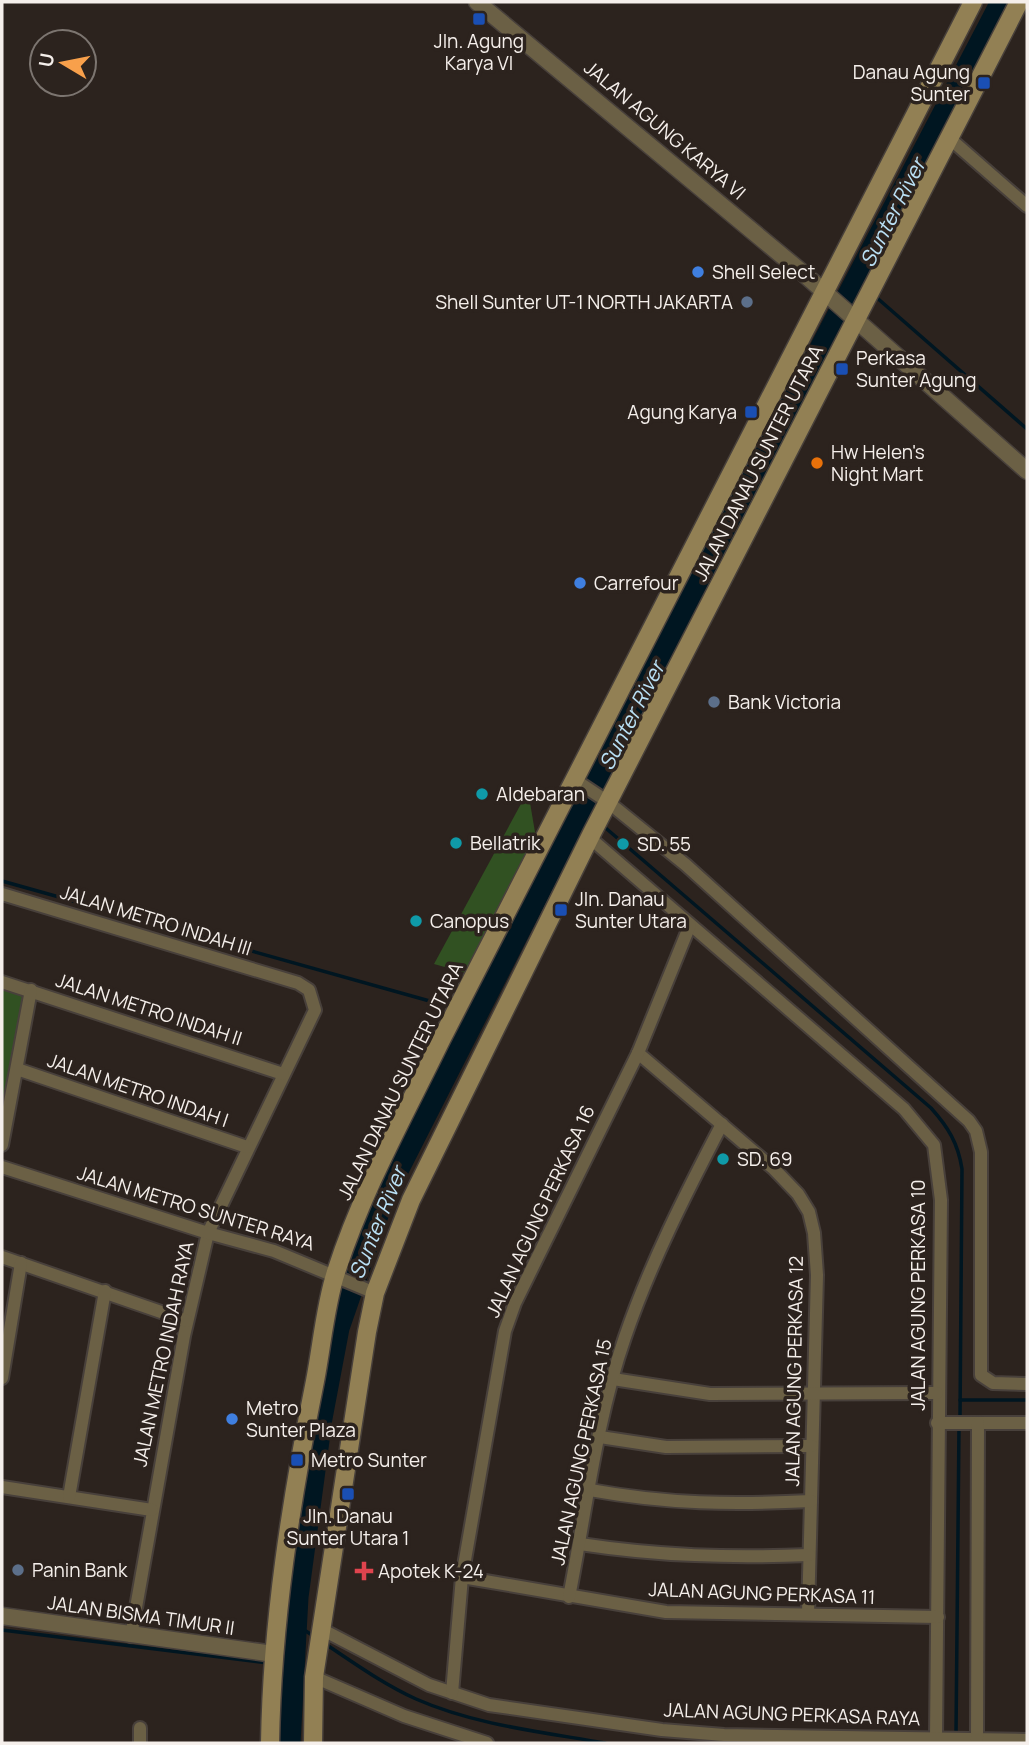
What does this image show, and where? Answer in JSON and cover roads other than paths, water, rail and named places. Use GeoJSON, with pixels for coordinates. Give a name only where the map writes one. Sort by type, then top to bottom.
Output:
{"type":"FeatureCollection","features":[{"type":"Feature","properties":{"kind":"main road","name":"JALAN DANAU SUNTER UTARA"},"geometry":{"type":"LineString","coordinates":[[270,1743],[274,1656],[302,1455],[340,1275],[374,1176],[456,1011],[578,782],[827,296],[973,2]]}},
{"type":"Feature","properties":{"kind":"main road","name":"JALAN DANAU SUNTER UTARA"},"geometry":{"type":"LineString","coordinates":[[313,1743],[314,1674],[371,1291],[411,1200],[591,835],[603,805],[1019,2]]}},
{"type":"Feature","properties":{"kind":"street","name":"JALAN AGUNG KARYA VI"},"geometry":{"type":"LineString","coordinates":[[477,2],[854,316],[1027,471]]}},
{"type":"Feature","properties":{"kind":"street"},"geometry":{"type":"LineString","coordinates":[[948,137],[1027,206]]}},
{"type":"Feature","properties":{"kind":"street"},"geometry":{"type":"LineString","coordinates":[[578,782],[603,805],[686,865],[969,1121],[976,1131],[981,1152],[981,1375],[988,1382],[1027,1384]]}},
{"type":"Feature","properties":{"kind":"street","name":"JALAN AGUNG PERKASA 10"},"geometry":{"type":"LineString","coordinates":[[591,835],[690,925],[904,1109],[934,1145],[941,1200],[942,1252],[937,1393],[942,1423],[938,1618],[941,1739]]}},
{"type":"Feature","properties":{"kind":"street","name":"JALAN METRO INDAH III"},"geometry":{"type":"LineString","coordinates":[[2,894],[298,983]]}},
{"type":"Feature","properties":{"kind":"street","name":"JALAN AGUNG PERKASA 16"},"geometry":{"type":"LineString","coordinates":[[452,1693],[463,1577],[489,1410],[500,1351],[514,1303],[638,1053],[690,925]]}},
{"type":"Feature","properties":{"kind":"street","name":"JALAN METRO INDAH II"},"geometry":{"type":"LineString","coordinates":[[2,982],[283,1074]]}},
{"type":"Feature","properties":{"kind":"street","name":"JALAN METRO INDAH RAYA"},"geometry":{"type":"LineString","coordinates":[[131,1636],[187,1321],[208,1233],[315,1010],[309,990],[298,983]]}},
{"type":"Feature","properties":{"kind":"street","name":"JALAN METRO INDAH I"},"geometry":{"type":"LineString","coordinates":[[2,1145],[31,990]]}},
{"type":"Feature","properties":{"kind":"street","name":"JALAN AGUNG PERKASA 12"},"geometry":{"type":"LineString","coordinates":[[638,1053],[774,1169],[798,1194],[808,1212],[814,1233],[817,1275],[816,1393],[808,1614]]}},
{"type":"Feature","properties":{"kind":"street","name":"JALAN METRO INDAH I"},"geometry":{"type":"LineString","coordinates":[[16,1069],[247,1147]]}},
{"type":"Feature","properties":{"kind":"street","name":"JALAN AGUNG PERKASA 15"},"geometry":{"type":"LineString","coordinates":[[569,1597],[600,1437],[624,1338],[684,1198],[722,1124]]}},
{"type":"Feature","properties":{"kind":"street","name":"JALAN METRO SUNTER RAYA"},"geometry":{"type":"LineString","coordinates":[[2,1167],[208,1233],[274,1251],[340,1275],[371,1291]]}},
{"type":"Feature","properties":{"kind":"street"},"geometry":{"type":"LineString","coordinates":[[2,1257],[187,1321]]}},
{"type":"Feature","properties":{"kind":"street"},"geometry":{"type":"LineString","coordinates":[[2,1378],[21,1263]]}},
{"type":"Feature","properties":{"kind":"street"},"geometry":{"type":"LineString","coordinates":[[69,1497],[105,1291]]}},
{"type":"Feature","properties":{"kind":"street"},"geometry":{"type":"LineString","coordinates":[[613,1379],[710,1394],[937,1393]]}},
{"type":"Feature","properties":{"kind":"street"},"geometry":{"type":"LineString","coordinates":[[942,1423],[1027,1423]]}},
{"type":"Feature","properties":{"kind":"street"},"geometry":{"type":"LineString","coordinates":[[971,1740],[978,1423]]}},
{"type":"Feature","properties":{"kind":"street"},"geometry":{"type":"LineString","coordinates":[[600,1437],[666,1447],[812,1446]]}},
{"type":"Feature","properties":{"kind":"street"},"geometry":{"type":"LineString","coordinates":[[2,1487],[152,1510]]}},
{"type":"Feature","properties":{"kind":"street"},"geometry":{"type":"LineString","coordinates":[[590,1490],[654,1502],[708,1504],[811,1501]]}},
{"type":"Feature","properties":{"kind":"street"},"geometry":{"type":"LineString","coordinates":[[580,1544],[650,1555],[702,1558],[809,1555]]}},
{"type":"Feature","properties":{"kind":"street","name":"JALAN AGUNG PERKASA 11"},"geometry":{"type":"LineString","coordinates":[[463,1577],[666,1612],[938,1618]]}},
{"type":"Feature","properties":{"kind":"street","name":"JALAN BISMA TIMUR II"},"geometry":{"type":"LineString","coordinates":[[2,1616],[274,1656]]}},
{"type":"Feature","properties":{"kind":"street","name":"JALAN AGUNG PERKASA RAYA"},"geometry":{"type":"LineString","coordinates":[[321,1633],[452,1693],[489,1705],[663,1730],[724,1735],[1027,1740]]}},
{"type":"Feature","properties":{"kind":"street"},"geometry":{"type":"LineString","coordinates":[[314,1674],[404,1716],[487,1743]]}},
{"type":"Feature","properties":{"kind":"street"},"geometry":{"type":"LineString","coordinates":[[140,1728],[140,1743]]}},
{"type":"Feature","properties":{"kind":"waterway","name":"Sunter River"},"geometry":{"type":"LineString","coordinates":[[289,1743],[297,1597],[321,1418],[338,1328],[383,1198],[581,808],[1002,2]]}},
{"type":"Feature","properties":{"kind":"waterway"},"geometry":{"type":"LineString","coordinates":[[855,279],[864,288]]}},
{"type":"Feature","properties":{"kind":"waterway"},"geometry":{"type":"LineString","coordinates":[[876,297],[1027,429]]}},
{"type":"Feature","properties":{"kind":"waterway"},"geometry":{"type":"LineString","coordinates":[[581,808],[593,817]]}},
{"type":"Feature","properties":{"kind":"waterway"},"geometry":{"type":"LineString","coordinates":[[601,824],[931,1108],[947,1129],[955,1143],[962,1169],[960,1419]]}},
{"type":"Feature","properties":{"kind":"waterway"},"geometry":{"type":"LineString","coordinates":[[2,881],[451,1007]]}},
{"type":"Feature","properties":{"kind":"waterway"},"geometry":{"type":"LineString","coordinates":[[462,1011],[475,1014]]}},
{"type":"Feature","properties":{"kind":"waterway"},"geometry":{"type":"LineString","coordinates":[[960,1400],[1027,1400]]}},
{"type":"Feature","properties":{"kind":"waterway"},"geometry":{"type":"LineString","coordinates":[[956,1734],[959,1427]]}},
{"type":"Feature","properties":{"kind":"waterway"},"geometry":{"type":"LineString","coordinates":[[295,1624],[315,1637]]}},
{"type":"Feature","properties":{"kind":"waterway"},"geometry":{"type":"LineString","coordinates":[[2,1630],[268,1663]]}},
{"type":"Feature","properties":{"kind":"waterway"},"geometry":{"type":"LineString","coordinates":[[324,1643],[392,1687],[438,1708],[509,1727],[605,1743]]}},
{"type":"Feature","properties":{"kind":"waterway"},"geometry":{"type":"LineString","coordinates":[[279,1665],[291,1666]]}},
{"type":"Feature","properties":{"kind":"place","name":"Jln. Agung Karya VI"},"geometry":{"type":"Point","coordinates":[479,19]}},
{"type":"Feature","properties":{"kind":"place","name":"Danau Agung Sunter"},"geometry":{"type":"Point","coordinates":[984,83]}},
{"type":"Feature","properties":{"kind":"place","name":"Shell Select"},"geometry":{"type":"Point","coordinates":[698,272]}},
{"type":"Feature","properties":{"kind":"place","name":"Shell Sunter UT-1 NORTH JAKARTA"},"geometry":{"type":"Point","coordinates":[747,302]}},
{"type":"Feature","properties":{"kind":"place","name":"Perkasa Sunter Agung"},"geometry":{"type":"Point","coordinates":[842,369]}},
{"type":"Feature","properties":{"kind":"place","name":"Agung Karya"},"geometry":{"type":"Point","coordinates":[751,412]}},
{"type":"Feature","properties":{"kind":"place","name":"Hw Helen's Night Mart"},"geometry":{"type":"Point","coordinates":[817,463]}},
{"type":"Feature","properties":{"kind":"place","name":"Carrefour"},"geometry":{"type":"Point","coordinates":[580,583]}},
{"type":"Feature","properties":{"kind":"place","name":"Bank Victoria"},"geometry":{"type":"Point","coordinates":[714,702]}},
{"type":"Feature","properties":{"kind":"place","name":"Aldebaran"},"geometry":{"type":"Point","coordinates":[482,794]}},
{"type":"Feature","properties":{"kind":"place","name":"Bellatrik"},"geometry":{"type":"Point","coordinates":[456,843]}},
{"type":"Feature","properties":{"kind":"place","name":"SD. 55"},"geometry":{"type":"Point","coordinates":[623,844]}},
{"type":"Feature","properties":{"kind":"place","name":"Jln. Danau Sunter Utara"},"geometry":{"type":"Point","coordinates":[561,910]}},
{"type":"Feature","properties":{"kind":"place","name":"Canopus"},"geometry":{"type":"Point","coordinates":[416,921]}},
{"type":"Feature","properties":{"kind":"place","name":"SD. 69"},"geometry":{"type":"Point","coordinates":[723,1159]}},
{"type":"Feature","properties":{"kind":"place","name":"Metro Sunter Plaza"},"geometry":{"type":"Point","coordinates":[232,1419]}},
{"type":"Feature","properties":{"kind":"place","name":"Metro Sunter"},"geometry":{"type":"Point","coordinates":[297,1460]}},
{"type":"Feature","properties":{"kind":"place","name":"Jln. Danau Sunter Utara 1"},"geometry":{"type":"Point","coordinates":[348,1494]}},
{"type":"Feature","properties":{"kind":"place","name":"Panin Bank"},"geometry":{"type":"Point","coordinates":[18,1570]}},
{"type":"Feature","properties":{"kind":"place","name":"Apotek K-24"},"geometry":{"type":"Point","coordinates":[364,1571]}}]}
